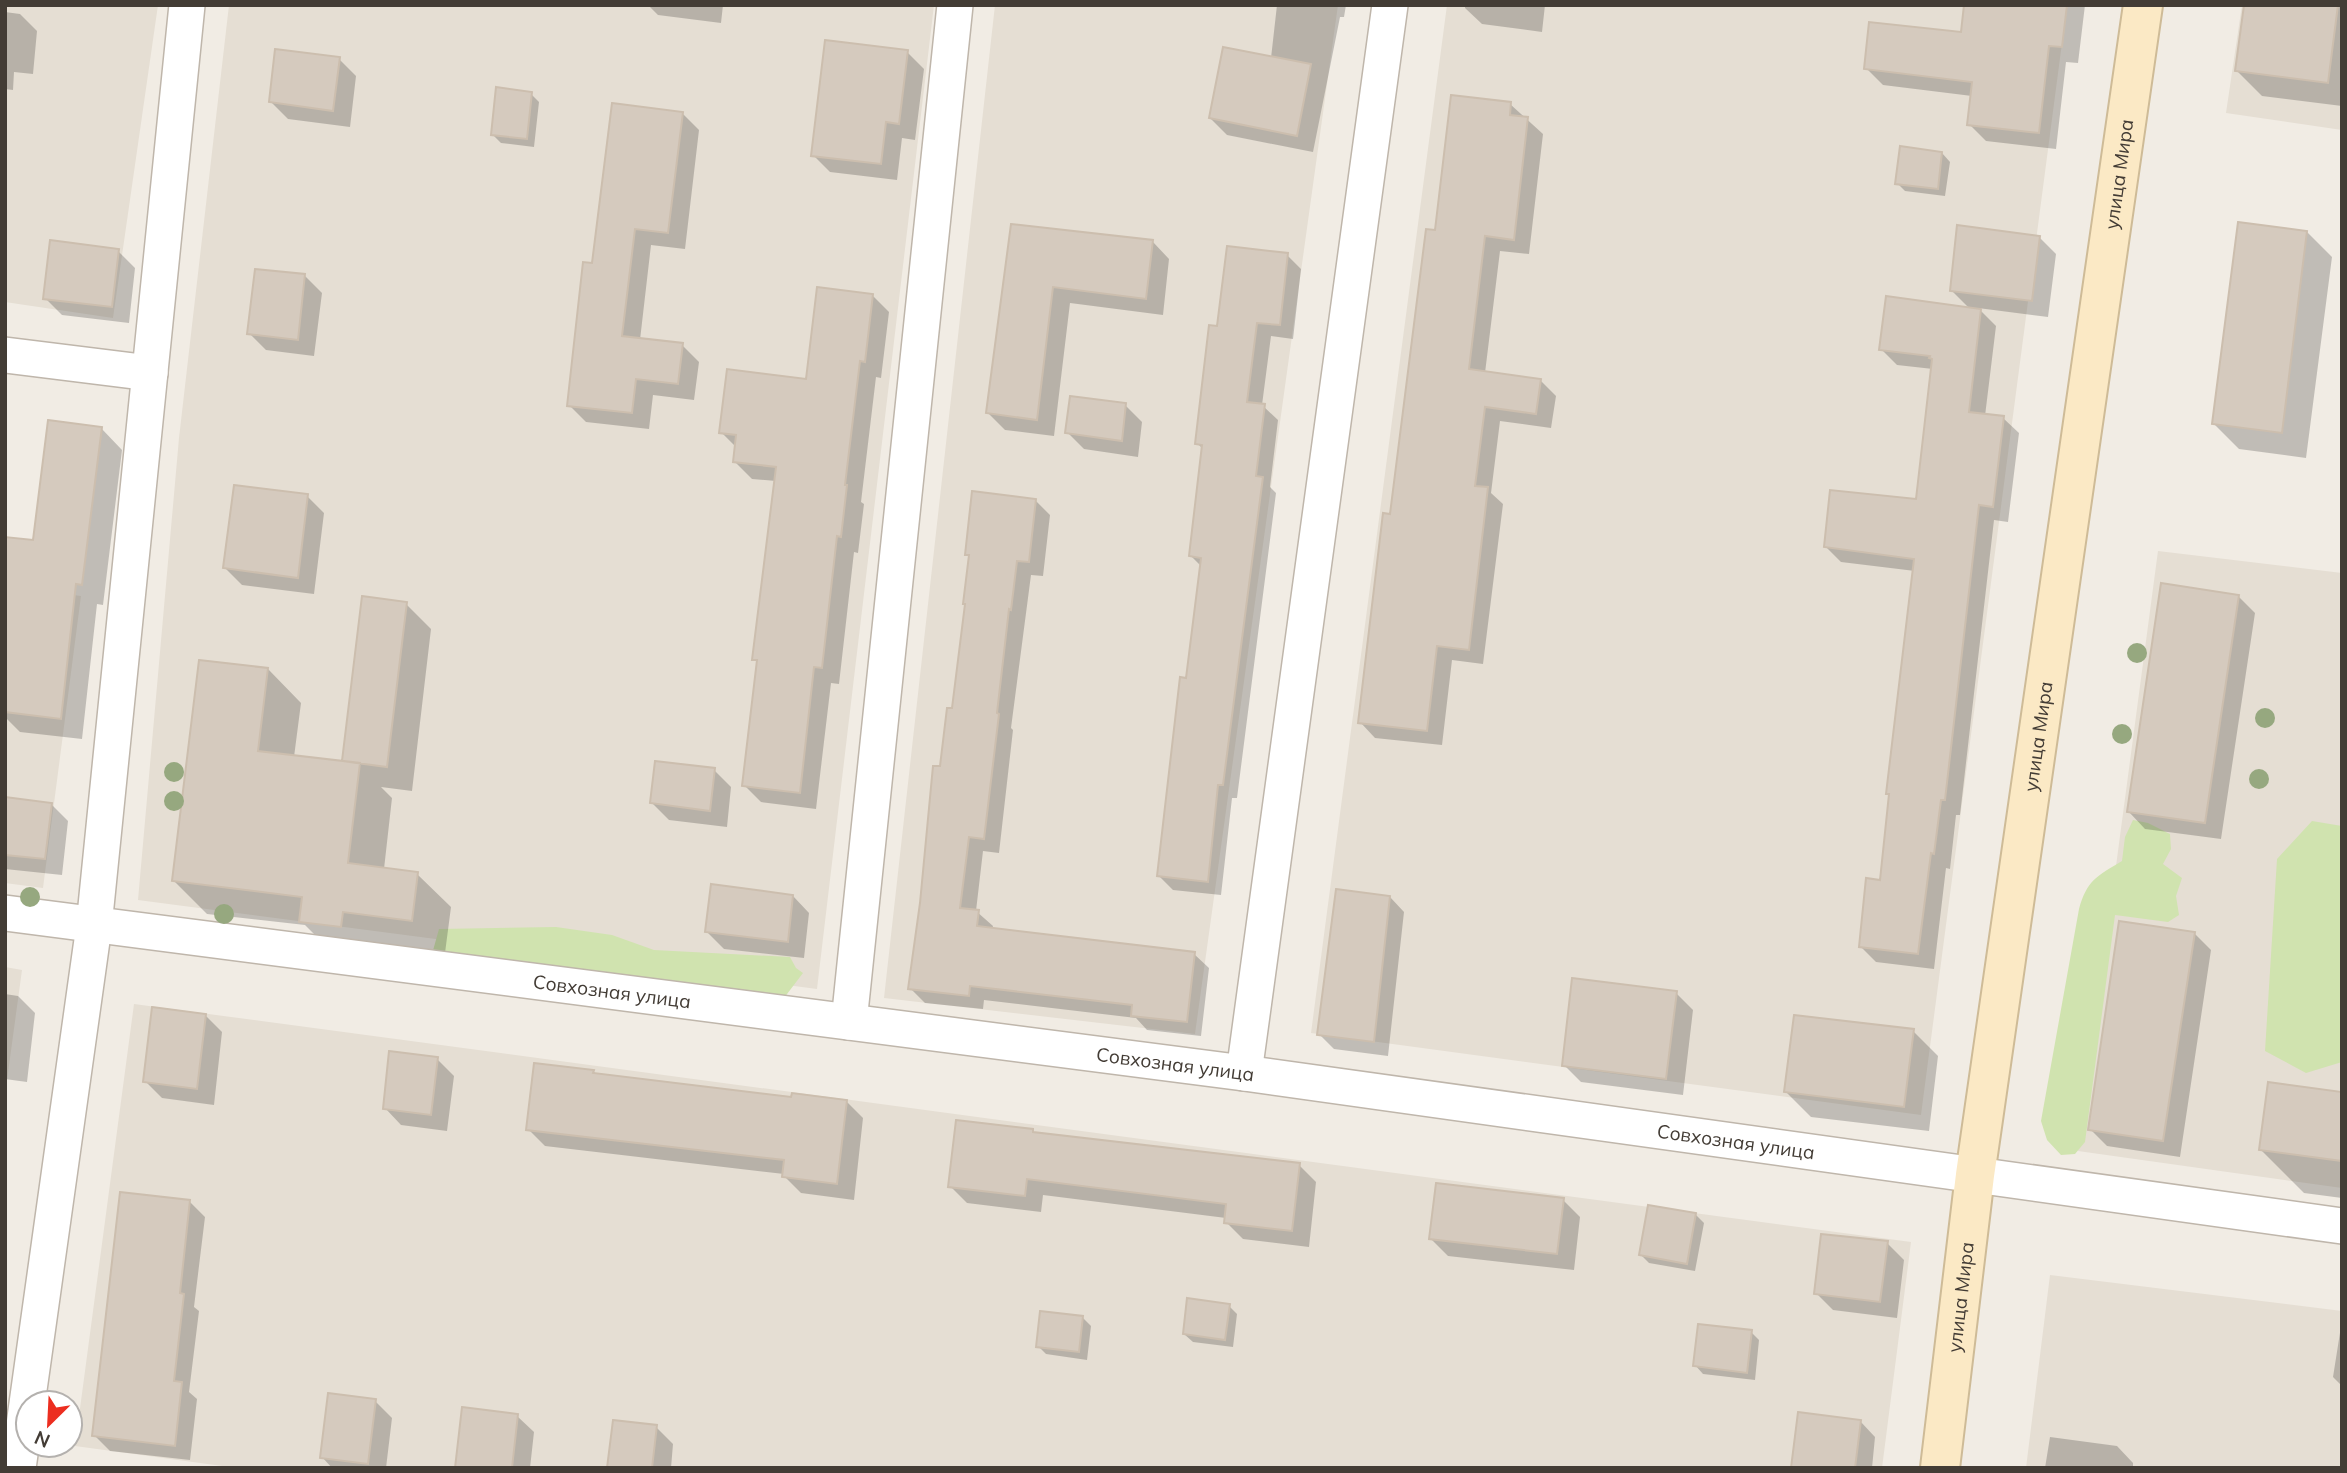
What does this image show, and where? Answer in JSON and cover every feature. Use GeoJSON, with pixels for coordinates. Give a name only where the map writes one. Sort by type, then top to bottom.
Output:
{"type":"FeatureCollection","features":[{"type":"Feature","properties":{"kind":"main road","name":"улица Мира"},"geometry":{"type":"LineString","coordinates":[[1940,1468],[1975,1175],[2143,5]]}},
{"type":"Feature","properties":{"kind":"street"},"geometry":{"type":"LineString","coordinates":[[5,1466],[18,1468],[94,926],[187,5]]}},
{"type":"Feature","properties":{"kind":"street"},"geometry":{"type":"LineString","coordinates":[[849,1022],[955,5]]}},
{"type":"Feature","properties":{"kind":"street"},"geometry":{"type":"LineString","coordinates":[[1244,1073],[1390,5]]}},
{"type":"Feature","properties":{"kind":"street"},"geometry":{"type":"LineString","coordinates":[[5,355],[150,373]]}},
{"type":"Feature","properties":{"kind":"street","name":"Совхозная улица"},"geometry":{"type":"LineString","coordinates":[[5,913],[1244,1073],[2342,1226]]}},
{"type":"Feature","properties":{"kind":"shaded area"},"geometry":{"type":"Polygon","coordinates":[[[5,5],[158,5],[113,318],[5,302],[5,5]]]}},
{"type":"Feature","properties":{"kind":"shaded area"},"geometry":{"type":"Polygon","coordinates":[[[229,5],[934,5],[817,989],[138,900],[179,438],[229,5]]]}},
{"type":"Feature","properties":{"kind":"shaded area"},"geometry":{"type":"Polygon","coordinates":[[[995,5],[1338,5],[1195,1034],[884,998],[995,5]]]}},
{"type":"Feature","properties":{"kind":"shaded area"},"geometry":{"type":"Polygon","coordinates":[[[1447,5],[2067,5],[1921,1115],[1311,1033],[1447,5]]]}},
{"type":"Feature","properties":{"kind":"shaded area"},"geometry":{"type":"Polygon","coordinates":[[[2242,5],[2342,5],[2342,130],[2226,113],[2242,5]]]}},
{"type":"Feature","properties":{"kind":"shaded area"},"geometry":{"type":"Polygon","coordinates":[[[2158,551],[2342,573],[2342,1188],[2078,1151],[2158,551]]]}},
{"type":"Feature","properties":{"kind":"shaded area"},"geometry":{"type":"Polygon","coordinates":[[[5,586],[81,596],[43,888],[5,883],[5,586]]]}},
{"type":"Feature","properties":{"kind":"shaded area"},"geometry":{"type":"Polygon","coordinates":[[[5,967],[22,970],[5,1095],[5,967]]]}},
{"type":"Feature","properties":{"kind":"shaded area"},"geometry":{"type":"Polygon","coordinates":[[[134,1004],[1911,1242],[1882,1468],[237,1468],[84,1447],[83,1389],[134,1004]]]}},
{"type":"Feature","properties":{"kind":"shaded area"},"geometry":{"type":"Polygon","coordinates":[[[2050,1275],[2342,1311],[2342,1468],[2026,1468],[2050,1275]]]}},
{"type":"Feature","properties":{"kind":"green space"},"geometry":{"type":"Polygon","coordinates":[[[2133,820],[2148,823],[2170,834],[2171,849],[2163,864],[2182,878],[2176,896],[2179,915],[2168,922],[2115,915],[2085,1142],[2075,1154],[2061,1155],[2047,1140],[2041,1121],[2079,909],[2094,880],[2122,861],[2125,837],[2133,820]]]}},
{"type":"Feature","properties":{"kind":"green space"},"geometry":{"type":"Polygon","coordinates":[[[2312,821],[2342,826],[2342,1062],[2306,1073],[2265,1051],[2277,859],[2312,821]]]}},
{"type":"Feature","properties":{"kind":"green space"},"geometry":{"type":"Polygon","coordinates":[[[556,927],[612,935],[654,950],[790,957],[796,968],[803,973],[784,998],[432,954],[439,929],[556,927]]]}},
{"type":"Feature","properties":{"kind":"building"},"geometry":{"type":"Polygon","coordinates":[[[1964,5],[2067,5],[2062,47],[2049,46],[2039,133],[1967,125],[1972,82],[1864,69],[1869,22],[1961,32],[1964,5]]]}},
{"type":"Feature","properties":{"kind":"building"},"geometry":{"type":"Polygon","coordinates":[[[2244,5],[2338,5],[2328,83],[2235,71],[2244,5]]]}},
{"type":"Feature","properties":{"kind":"building"},"geometry":{"type":"Polygon","coordinates":[[[825,40],[908,50],[899,124],[886,122],[881,164],[811,156],[825,40]]]}},
{"type":"Feature","properties":{"kind":"building"},"geometry":{"type":"Polygon","coordinates":[[[1223,47],[1311,64],[1297,136],[1209,118],[1223,47]]]}},
{"type":"Feature","properties":{"kind":"building"},"geometry":{"type":"Polygon","coordinates":[[[275,49],[340,57],[333,111],[269,102],[275,49]]]}},
{"type":"Feature","properties":{"kind":"building"},"geometry":{"type":"Polygon","coordinates":[[[496,87],[532,92],[527,139],[491,135],[496,87]]]}},
{"type":"Feature","properties":{"kind":"building"},"geometry":{"type":"Polygon","coordinates":[[[1451,95],[1511,102],[1510,115],[1528,117],[1514,240],[1485,236],[1469,369],[1541,379],[1536,414],[1485,407],[1475,486],[1488,487],[1469,650],[1437,646],[1427,731],[1358,723],[1383,513],[1390,514],[1426,229],[1435,230],[1451,95]]]}},
{"type":"Feature","properties":{"kind":"building"},"geometry":{"type":"Polygon","coordinates":[[[612,103],[683,112],[668,233],[635,229],[622,336],[683,343],[678,384],[636,379],[632,413],[567,406],[583,262],[592,263],[612,103]]]}},
{"type":"Feature","properties":{"kind":"building"},"geometry":{"type":"Polygon","coordinates":[[[1900,146],[1942,152],[1938,189],[1895,184],[1900,146]]]}},
{"type":"Feature","properties":{"kind":"building"},"geometry":{"type":"Polygon","coordinates":[[[2238,222],[2307,231],[2282,433],[2212,424],[2238,222]]]}},
{"type":"Feature","properties":{"kind":"building"},"geometry":{"type":"Polygon","coordinates":[[[1011,224],[1153,240],[1146,299],[1053,287],[1037,420],[986,413],[1011,224]]]}},
{"type":"Feature","properties":{"kind":"building"},"geometry":{"type":"Polygon","coordinates":[[[1957,225],[2040,236],[2032,301],[1950,291],[1957,225]]]}},
{"type":"Feature","properties":{"kind":"building"},"geometry":{"type":"Polygon","coordinates":[[[50,240],[119,249],[112,307],[43,299],[50,240]]]}},
{"type":"Feature","properties":{"kind":"building"},"geometry":{"type":"Polygon","coordinates":[[[1227,246],[1288,253],[1280,325],[1257,323],[1247,402],[1265,404],[1256,476],[1263,477],[1223,785],[1218,785],[1208,882],[1157,876],[1180,677],[1186,678],[1201,558],[1189,556],[1202,445],[1195,444],[1209,325],[1217,326],[1227,246]]]}},
{"type":"Feature","properties":{"kind":"building"},"geometry":{"type":"Polygon","coordinates":[[[255,269],[305,274],[298,340],[247,334],[255,269]]]}},
{"type":"Feature","properties":{"kind":"building"},"geometry":{"type":"Polygon","coordinates":[[[817,287],[873,294],[865,362],[860,361],[841,537],[837,536],[822,668],[814,667],[800,793],[742,786],[757,660],[752,660],[776,467],[733,462],[736,435],[719,433],[727,369],[806,379],[817,287]]]}},
{"type":"Feature","properties":{"kind":"building"},"geometry":{"type":"Polygon","coordinates":[[[1886,296],[1981,309],[1969,412],[2004,416],[1993,507],[1979,505],[1945,800],[1941,800],[1934,854],[1931,853],[1918,954],[1859,947],[1866,878],[1880,880],[1889,794],[1886,794],[1914,559],[1824,547],[1830,490],[1916,499],[1932,359],[1930,356],[1879,350],[1886,296]]]}},
{"type":"Feature","properties":{"kind":"building"},"geometry":{"type":"Polygon","coordinates":[[[1070,396],[1126,403],[1122,441],[1065,433],[1070,396]]]}},
{"type":"Feature","properties":{"kind":"building"},"geometry":{"type":"Polygon","coordinates":[[[48,420],[102,427],[82,585],[76,584],[61,719],[5,712],[5,537],[33,540],[48,420]]]}},
{"type":"Feature","properties":{"kind":"building"},"geometry":{"type":"Polygon","coordinates":[[[234,485],[308,494],[298,578],[223,568],[234,485]]]}},
{"type":"Feature","properties":{"kind":"building"},"geometry":{"type":"Polygon","coordinates":[[[972,491],[1036,499],[1029,562],[1017,561],[1011,610],[1009,609],[984,839],[969,837],[960,908],[979,910],[977,926],[1195,952],[1187,1022],[1131,1016],[1132,1005],[970,986],[969,996],[908,989],[920,903],[933,766],[940,766],[947,708],[952,708],[965,604],[969,555],[965,555],[972,491]]]}},
{"type":"Feature","properties":{"kind":"building"},"geometry":{"type":"Polygon","coordinates":[[[2161,583],[2239,595],[2205,823],[2127,812],[2161,583]]]}},
{"type":"Feature","properties":{"kind":"building"},"geometry":{"type":"Polygon","coordinates":[[[362,596],[407,602],[387,767],[342,761],[362,596]]]}},
{"type":"Feature","properties":{"kind":"building"},"geometry":{"type":"Polygon","coordinates":[[[199,660],[268,668],[258,751],[360,763],[348,863],[418,872],[412,921],[343,912],[341,927],[299,922],[302,897],[172,881],[199,660]]]}},
{"type":"Feature","properties":{"kind":"building"},"geometry":{"type":"Polygon","coordinates":[[[655,761],[715,768],[710,811],[650,803],[655,761]]]}},
{"type":"Feature","properties":{"kind":"building"},"geometry":{"type":"Polygon","coordinates":[[[5,797],[52,803],[45,859],[5,855],[5,797]]]}},
{"type":"Feature","properties":{"kind":"building"},"geometry":{"type":"Polygon","coordinates":[[[711,884],[793,895],[788,942],[705,932],[711,884]]]}},
{"type":"Feature","properties":{"kind":"building"},"geometry":{"type":"Polygon","coordinates":[[[1336,889],[1390,896],[1374,1042],[1317,1035],[1336,889]]]}},
{"type":"Feature","properties":{"kind":"building"},"geometry":{"type":"Polygon","coordinates":[[[2119,921],[2195,932],[2163,1141],[2088,1130],[2119,921]]]}},
{"type":"Feature","properties":{"kind":"building"},"geometry":{"type":"Polygon","coordinates":[[[1572,978],[1677,991],[1666,1079],[1562,1066],[1572,978]]]}},
{"type":"Feature","properties":{"kind":"building"},"geometry":{"type":"Polygon","coordinates":[[[152,1007],[206,1014],[197,1089],[143,1082],[152,1007]]]}},
{"type":"Feature","properties":{"kind":"building"},"geometry":{"type":"Polygon","coordinates":[[[1794,1015],[1914,1029],[1904,1107],[1784,1092],[1794,1015]]]}},
{"type":"Feature","properties":{"kind":"building"},"geometry":{"type":"Polygon","coordinates":[[[389,1051],[438,1057],[431,1115],[383,1109],[389,1051]]]}},
{"type":"Feature","properties":{"kind":"building"},"geometry":{"type":"Polygon","coordinates":[[[534,1063],[594,1070],[593,1073],[791,1097],[792,1093],[847,1100],[837,1184],[782,1177],[784,1160],[526,1130],[534,1063]]]}},
{"type":"Feature","properties":{"kind":"building"},"geometry":{"type":"Polygon","coordinates":[[[2268,1082],[2342,1092],[2342,1161],[2259,1150],[2268,1082]]]}},
{"type":"Feature","properties":{"kind":"building"},"geometry":{"type":"Polygon","coordinates":[[[956,1120],[1033,1129],[1033,1132],[1300,1163],[1292,1231],[1224,1223],[1226,1204],[1027,1179],[1025,1196],[948,1187],[956,1120]]]}},
{"type":"Feature","properties":{"kind":"building"},"geometry":{"type":"Polygon","coordinates":[[[1436,1183],[1564,1198],[1557,1254],[1429,1239],[1436,1183]]]}},
{"type":"Feature","properties":{"kind":"building"},"geometry":{"type":"Polygon","coordinates":[[[120,1192],[190,1200],[180,1293],[184,1294],[174,1381],[182,1382],[175,1446],[92,1436],[120,1192]]]}},
{"type":"Feature","properties":{"kind":"building"},"geometry":{"type":"Polygon","coordinates":[[[1648,1205],[1696,1213],[1687,1264],[1639,1255],[1648,1205]]]}},
{"type":"Feature","properties":{"kind":"building"},"geometry":{"type":"Polygon","coordinates":[[[1821,1234],[1888,1241],[1880,1302],[1814,1294],[1821,1234]]]}},
{"type":"Feature","properties":{"kind":"building"},"geometry":{"type":"Polygon","coordinates":[[[1187,1298],[1230,1304],[1225,1340],[1183,1334],[1187,1298]]]}},
{"type":"Feature","properties":{"kind":"building"},"geometry":{"type":"Polygon","coordinates":[[[1040,1311],[1083,1316],[1079,1352],[1036,1347],[1040,1311]]]}},
{"type":"Feature","properties":{"kind":"building"},"geometry":{"type":"Polygon","coordinates":[[[1698,1324],[1752,1330],[1747,1373],[1693,1366],[1698,1324]]]}},
{"type":"Feature","properties":{"kind":"building"},"geometry":{"type":"Polygon","coordinates":[[[328,1393],[376,1399],[368,1464],[320,1458],[328,1393]]]}},
{"type":"Feature","properties":{"kind":"building"},"geometry":{"type":"Polygon","coordinates":[[[462,1407],[518,1414],[512,1468],[455,1468],[462,1407]]]}},
{"type":"Feature","properties":{"kind":"building"},"geometry":{"type":"Polygon","coordinates":[[[1798,1412],[1861,1420],[1855,1468],[1791,1468],[1798,1412]]]}},
{"type":"Feature","properties":{"kind":"building"},"geometry":{"type":"Polygon","coordinates":[[[613,1420],[657,1425],[652,1468],[607,1468],[613,1420]]]}}]}
